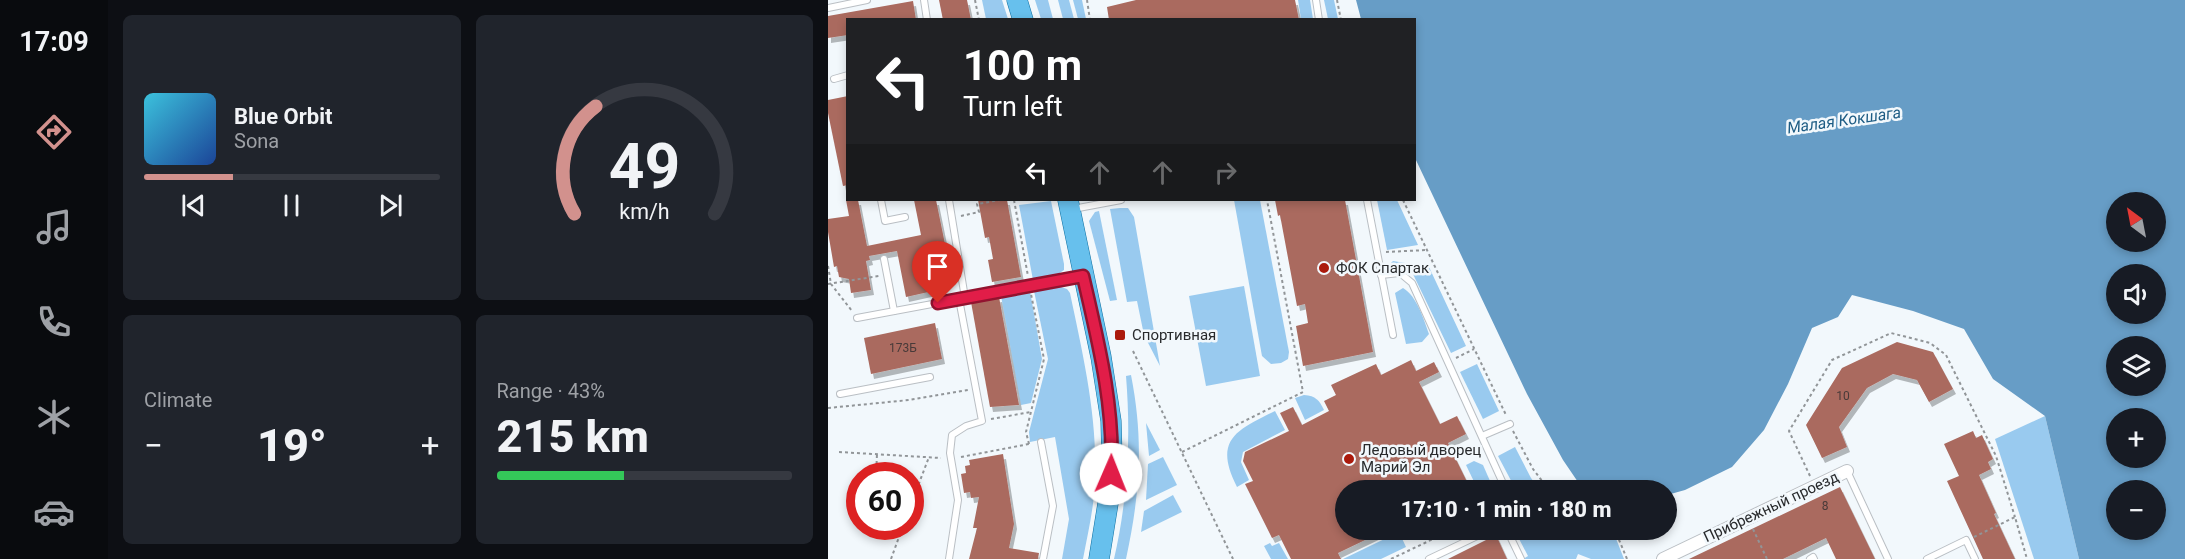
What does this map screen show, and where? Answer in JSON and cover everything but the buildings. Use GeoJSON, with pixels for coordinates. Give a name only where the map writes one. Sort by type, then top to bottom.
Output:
{"type":"FeatureCollection","features":[{"type":"Feature","properties":{"kind":"main road"},"geometry":{"type":"LineString","coordinates":[[1017,0],[1022,18]]}},
{"type":"Feature","properties":{"kind":"main road"},"geometry":{"type":"LineString","coordinates":[[1069,205],[1101,357],[1111,422],[1110,491],[1099,559]]}},
{"type":"Feature","properties":{"kind":"street","name":"Прибрежный проезд"},"geometry":{"type":"LineString","coordinates":[[1663,559],[1847,471]]}},
{"type":"Feature","properties":{"kind":"lane"},"geometry":{"type":"LineString","coordinates":[[828,8],[867,0]]}},
{"type":"Feature","properties":{"kind":"lane"},"geometry":{"type":"LineString","coordinates":[[924,0],[927,18]]}},
{"type":"Feature","properties":{"kind":"lane"},"geometry":{"type":"LineString","coordinates":[[1316,0],[1319,18]]}},
{"type":"Feature","properties":{"kind":"lane"},"geometry":{"type":"LineString","coordinates":[[834,79],[846,76]]}},
{"type":"Feature","properties":{"kind":"lane"},"geometry":{"type":"LineString","coordinates":[[881,201],[885,221],[905,217]]}},
{"type":"Feature","properties":{"kind":"lane"},"geometry":{"type":"LineString","coordinates":[[948,201],[982,421],[966,426],[952,435],[950,453],[958,500],[949,559]]}},
{"type":"Feature","properties":{"kind":"lane"},"geometry":{"type":"LineString","coordinates":[[1069,205],[1111,201]]}},
{"type":"Feature","properties":{"kind":"lane"},"geometry":{"type":"LineString","coordinates":[[1367,201],[1393,335]]}},
{"type":"Feature","properties":{"kind":"lane"},"geometry":{"type":"LineString","coordinates":[[884,259],[894,311]]}},
{"type":"Feature","properties":{"kind":"lane"},"geometry":{"type":"LineString","coordinates":[[1381,275],[1400,273],[1412,283],[1502,480]]}},
{"type":"Feature","properties":{"kind":"lane"},"geometry":{"type":"LineString","coordinates":[[858,318],[1083,276]]}},
{"type":"Feature","properties":{"kind":"lane"},"geometry":{"type":"LineString","coordinates":[[840,394],[930,377]]}},
{"type":"Feature","properties":{"kind":"lane"},"geometry":{"type":"LineString","coordinates":[[1482,436],[1510,424]]}},
{"type":"Feature","properties":{"kind":"lane"},"geometry":{"type":"LineString","coordinates":[[1041,442],[1053,506],[1043,559]]}},
{"type":"Feature","properties":{"kind":"lane"},"geometry":{"type":"LineString","coordinates":[[1847,471],[1888,559]]}},
{"type":"Feature","properties":{"kind":"lane"},"geometry":{"type":"LineString","coordinates":[[1429,559],[1469,540]]}},
{"type":"Feature","properties":{"kind":"lane"},"geometry":{"type":"LineString","coordinates":[[1512,540],[1521,559]]}},
{"type":"Feature","properties":{"kind":"lane"},"geometry":{"type":"LineString","coordinates":[[1927,559],[1966,540],[1975,559]]}},
{"type":"Feature","properties":{"kind":"lane"},"geometry":{"type":"LineString","coordinates":[[1810,559],[1814,557],[1814,559]]}},
{"type":"Feature","properties":{"kind":"path"},"geometry":{"type":"LineString","coordinates":[[975,0],[979,18]]}},
{"type":"Feature","properties":{"kind":"path"},"geometry":{"type":"LineString","coordinates":[[1087,0],[1090,18]]}},
{"type":"Feature","properties":{"kind":"path"},"geometry":{"type":"LineString","coordinates":[[1337,0],[1341,18]]}},
{"type":"Feature","properties":{"kind":"path"},"geometry":{"type":"LineString","coordinates":[[952,218],[979,212],[977,204],[994,201]]}},
{"type":"Feature","properties":{"kind":"path"},"geometry":{"type":"LineString","coordinates":[[1014,201],[1044,359],[1026,432],[1029,444]]}},
{"type":"Feature","properties":{"kind":"path"},"geometry":{"type":"LineString","coordinates":[[1182,452],[1303,392],[1267,201]]}},
{"type":"Feature","properties":{"kind":"path"},"geometry":{"type":"LineString","coordinates":[[1403,201],[1510,424],[1533,469],[1541,480]]}},
{"type":"Feature","properties":{"kind":"path"},"geometry":{"type":"LineString","coordinates":[[1377,252],[1427,250]]}},
{"type":"Feature","properties":{"kind":"path"},"geometry":{"type":"LineString","coordinates":[[828,266],[830,284],[858,318]]}},
{"type":"Feature","properties":{"kind":"path"},"geometry":{"type":"LineString","coordinates":[[830,284],[887,275]]}},
{"type":"Feature","properties":{"kind":"path"},"geometry":{"type":"LineString","coordinates":[[1815,486],[1790,431],[1832,360],[1891,333],[1930,343],[1946,355],[1996,456],[2025,546],[2027,559]]}},
{"type":"Feature","properties":{"kind":"path"},"geometry":{"type":"LineString","coordinates":[[1448,362],[1474,349]]}},
{"type":"Feature","properties":{"kind":"path"},"geometry":{"type":"LineString","coordinates":[[1133,351],[1233,559]]}},
{"type":"Feature","properties":{"kind":"path"},"geometry":{"type":"LineString","coordinates":[[828,408],[909,400],[976,389]]}},
{"type":"Feature","properties":{"kind":"path"},"geometry":{"type":"LineString","coordinates":[[982,421],[1031,412]]}},
{"type":"Feature","properties":{"kind":"path"},"geometry":{"type":"LineString","coordinates":[[877,462],[878,454]]}},
{"type":"Feature","properties":{"kind":"path"},"geometry":{"type":"LineString","coordinates":[[924,471],[929,458]]}},
{"type":"Feature","properties":{"kind":"path"},"geometry":{"type":"LineString","coordinates":[[1966,540],[2015,518]]}},
{"type":"Feature","properties":{"kind":"path"},"geometry":{"type":"LineString","coordinates":[[1748,519],[1767,559]]}},
{"type":"Feature","properties":{"kind":"path"},"geometry":{"type":"LineString","coordinates":[[891,559],[898,540]]}},
{"type":"Feature","properties":{"kind":"path"},"geometry":{"type":"LineString","coordinates":[[1390,559],[1431,540]]}},
{"type":"Feature","properties":{"kind":"path"},"geometry":{"type":"LineString","coordinates":[[1619,540],[1626,559]]}},
{"type":"Feature","properties":{"kind":"shaded area"},"geometry":{"type":"Polygon","coordinates":[[[982,0],[1002,0],[1008,18],[986,18],[982,0]]]}},
{"type":"Feature","properties":{"kind":"shaded area"},"geometry":{"type":"Polygon","coordinates":[[[1035,0],[1048,0],[1053,18],[1041,18],[1035,0]]]}},
{"type":"Feature","properties":{"kind":"shaded area"},"geometry":{"type":"Polygon","coordinates":[[[1058,0],[1069,0],[1074,18],[1063,18],[1058,0]]]}},
{"type":"Feature","properties":{"kind":"shaded area"},"geometry":{"type":"Polygon","coordinates":[[[1073,0],[1082,0],[1086,18],[1078,18],[1073,0]]]}},
{"type":"Feature","properties":{"kind":"shaded area"},"geometry":{"type":"Polygon","coordinates":[[[1298,0],[1310,0],[1313,18],[1301,18],[1298,0]]]}},
{"type":"Feature","properties":{"kind":"shaded area"},"geometry":{"type":"Polygon","coordinates":[[[1324,0],[1334,0],[1338,18],[1328,18],[1324,0]]]}},
{"type":"Feature","properties":{"kind":"shaded area"},"geometry":{"type":"Polygon","coordinates":[[[1051,201],[1064,270],[1055,276],[1033,280],[1019,205],[1051,201]]]}},
{"type":"Feature","properties":{"kind":"shaded area"},"geometry":{"type":"Polygon","coordinates":[[[1234,201],[1260,201],[1289,352],[1288,359],[1281,363],[1271,364],[1262,356],[1234,201]]]}},
{"type":"Feature","properties":{"kind":"shaded area"},"geometry":{"type":"Polygon","coordinates":[[[1377,201],[1397,201],[1418,245],[1387,250],[1377,201]]]}},
{"type":"Feature","properties":{"kind":"shaded area"},"geometry":{"type":"Polygon","coordinates":[[[1128,208],[1134,217],[1160,366],[1144,335],[1137,301],[1127,302],[1110,209],[1128,208]]]}},
{"type":"Feature","properties":{"kind":"shaded area"},"geometry":{"type":"Polygon","coordinates":[[[1099,211],[1117,300],[1110,301],[1089,221],[1095,212],[1099,211]]]}},
{"type":"Feature","properties":{"kind":"shaded area"},"geometry":{"type":"Polygon","coordinates":[[[1393,261],[1429,267],[1466,346],[1451,353],[1412,272],[1392,266],[1393,261]]]}},
{"type":"Feature","properties":{"kind":"shaded area"},"geometry":{"type":"Polygon","coordinates":[[[1058,286],[1067,289],[1070,293],[1093,418],[1094,495],[1083,559],[1062,559],[1069,519],[1055,437],[1030,442],[1029,432],[1048,359],[1034,291],[1058,286]]]}},
{"type":"Feature","properties":{"kind":"shaded area"},"geometry":{"type":"Polygon","coordinates":[[[1244,286],[1260,376],[1206,386],[1189,296],[1244,286]]]}},
{"type":"Feature","properties":{"kind":"shaded area"},"geometry":{"type":"Polygon","coordinates":[[[1403,288],[1416,302],[1427,328],[1429,334],[1422,342],[1406,344],[1395,293],[1403,288]]]}},
{"type":"Feature","properties":{"kind":"shaded area"},"geometry":{"type":"Polygon","coordinates":[[[1030,291],[1042,359],[1031,403],[1021,405],[1001,296],[1030,291]]]}},
{"type":"Feature","properties":{"kind":"shaded area"},"geometry":{"type":"Polygon","coordinates":[[[1477,364],[1499,411],[1483,419],[1460,372],[1477,364]]]}},
{"type":"Feature","properties":{"kind":"shaded area"},"geometry":{"type":"Polygon","coordinates":[[[1131,375],[1139,445],[1135,512],[1126,559],[1114,559],[1125,491],[1128,445],[1126,376],[1131,375]]]}},
{"type":"Feature","properties":{"kind":"shaded area"},"geometry":{"type":"Polygon","coordinates":[[[1304,395],[1317,399],[1324,410],[1305,420],[1295,398],[1304,395]]]}},
{"type":"Feature","properties":{"kind":"shaded area"},"geometry":{"type":"Polygon","coordinates":[[[1275,411],[1285,430],[1243,452],[1241,462],[1249,480],[1237,487],[1227,458],[1228,447],[1232,439],[1249,424],[1275,411]]]}},
{"type":"Feature","properties":{"kind":"shaded area"},"geometry":{"type":"Polygon","coordinates":[[[2045,416],[2079,559],[2034,559],[1995,439],[2045,416]]]}},
{"type":"Feature","properties":{"kind":"shaded area"},"geometry":{"type":"Polygon","coordinates":[[[1146,423],[1160,450],[1149,456],[1146,423]]]}},
{"type":"Feature","properties":{"kind":"shaded area"},"geometry":{"type":"Polygon","coordinates":[[[1515,447],[1532,480],[1511,480],[1498,456],[1515,447]]]}},
{"type":"Feature","properties":{"kind":"shaded area"},"geometry":{"type":"Polygon","coordinates":[[[1163,457],[1177,485],[1146,500],[1148,464],[1163,457]]]}},
{"type":"Feature","properties":{"kind":"shaded area"},"geometry":{"type":"Polygon","coordinates":[[[1474,461],[1483,465],[1490,480],[1473,480],[1466,465],[1474,461]]]}},
{"type":"Feature","properties":{"kind":"shaded area"},"geometry":{"type":"Polygon","coordinates":[[[1173,495],[1182,512],[1141,532],[1144,511],[1173,495]]]}},
{"type":"Feature","properties":{"kind":"shaded area"},"geometry":{"type":"Polygon","coordinates":[[[1382,540],[1403,540],[1406,547],[1381,559],[1343,559],[1382,540]]]}},
{"type":"Feature","properties":{"kind":"shaded area"},"geometry":{"type":"Polygon","coordinates":[[[1520,540],[1617,540],[1624,559],[1591,559],[1578,554],[1576,559],[1523,559],[1528,556],[1520,540]]]}},
{"type":"Feature","properties":{"kind":"shaded area"},"geometry":{"type":"Polygon","coordinates":[[[1270,543],[1272,546],[1279,543],[1288,559],[1271,559],[1264,546],[1270,543]]]}},
{"type":"Feature","properties":{"kind":"water","name":"Малая Кокшага"},"geometry":{"type":"Polygon","coordinates":[[[1356,0],[2185,0],[2185,559],[2079,559],[2045,416],[1993,379],[1964,329],[1913,311],[1852,295],[1838,317],[1812,328],[1788,384],[1764,430],[1732,467],[1677,492],[1677,480],[1577,480],[1527,394],[1416,160],[1416,18],[1361,18],[1356,0]]]}},
{"type":"Feature","properties":{"kind":"place","name":"ФОК Спартак"},"geometry":{"type":"Point","coordinates":[1324,268]}},
{"type":"Feature","properties":{"kind":"place","name":"Спортивная"},"geometry":{"type":"Point","coordinates":[1120,335]}},
{"type":"Feature","properties":{"kind":"place","name":"Ледовый дворец Марий Эл"},"geometry":{"type":"Point","coordinates":[1349,459]}},
{"type":"Feature","properties":{"kind":"route"},"geometry":{"type":"LineString","coordinates":[[938,303],[1083,276],[1101,357],[1111,422],[1111,474]]}}]}
